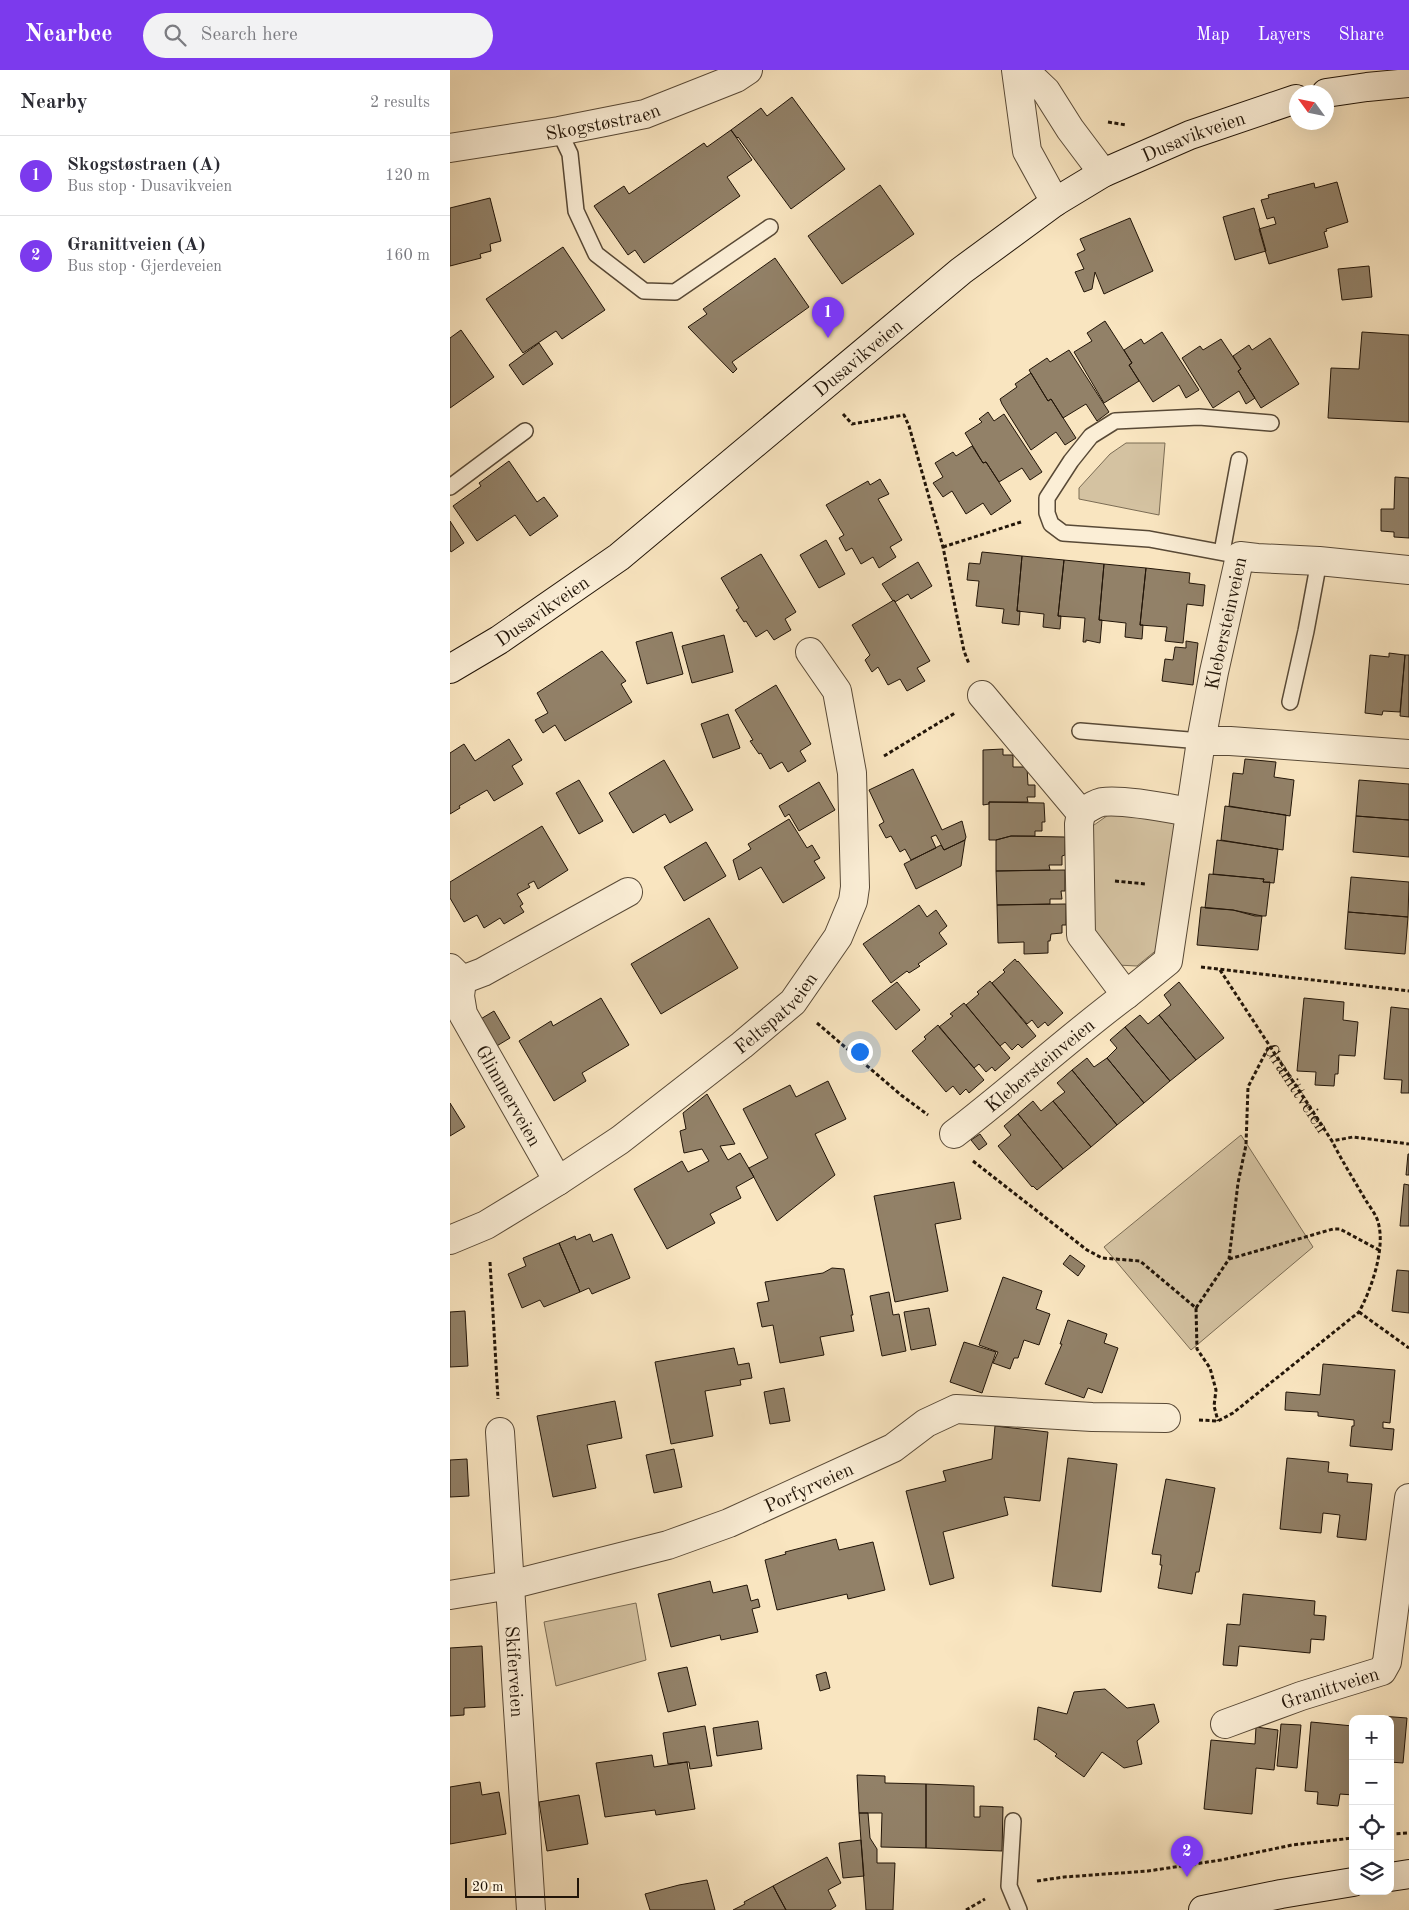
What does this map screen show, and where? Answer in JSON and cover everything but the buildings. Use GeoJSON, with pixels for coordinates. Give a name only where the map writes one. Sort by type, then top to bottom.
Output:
{"type":"FeatureCollection","features":[{"type":"Feature","properties":{"kind":"street","name":"Skogstøstraen"},"geometry":{"type":"LineString","coordinates":[[450,148],[559,131],[645,114],[736,78],[748,70]]}},
{"type":"Feature","properties":{"kind":"street"},"geometry":{"type":"LineString","coordinates":[[1016,70],[1027,151],[1055,202]]}},
{"type":"Feature","properties":{"kind":"street"},"geometry":{"type":"LineString","coordinates":[[1024,70],[1046,91],[1070,129],[1103,173]]}},
{"type":"Feature","properties":{"kind":"street"},"geometry":{"type":"LineString","coordinates":[[1334,92],[1409,83]]}},
{"type":"Feature","properties":{"kind":"street","name":"Dusavikveien"},"geometry":{"type":"LineString","coordinates":[[450,669],[499,640],[619,557],[960,271],[1055,202],[1103,173],[1190,135],[1289,101]]}},
{"type":"Feature","properties":{"kind":"street","name":"Klebersteinveien"},"geometry":{"type":"LineString","coordinates":[[954,1134],[993,1104],[1084,1026],[1168,961],[1201,741],[1218,655],[1231,554],[1257,558],[1319,561],[1409,570]]}},
{"type":"Feature","properties":{"kind":"street","name":"Feltspatveien"},"geometry":{"type":"LineString","coordinates":[[450,1240],[486,1225],[558,1181],[635,1129],[736,1051],[793,1002],[838,937],[853,901],[855,887],[852,772],[837,691],[810,652]]}},
{"type":"Feature","properties":{"kind":"street"},"geometry":{"type":"LineString","coordinates":[[982,695],[1081,813]]}},
{"type":"Feature","properties":{"kind":"street"},"geometry":{"type":"LineString","coordinates":[[1201,741],[1230,741],[1409,754]]}},
{"type":"Feature","properties":{"kind":"street"},"geometry":{"type":"LineString","coordinates":[[1126,995],[1081,935],[1079,824],[1081,813],[1093,805],[1109,802],[1190,812]]}},
{"type":"Feature","properties":{"kind":"street","name":"Glimmerveien"},"geometry":{"type":"LineString","coordinates":[[558,1181],[464,1014],[456,974],[483,972],[628,892]]}},
{"type":"Feature","properties":{"kind":"street","name":"Porfyrveien"},"geometry":{"type":"LineString","coordinates":[[450,1596],[510,1585],[668,1545],[729,1523],[893,1448],[926,1423],[956,1409],[1092,1417],[1166,1418]]}},
{"type":"Feature","properties":{"kind":"street","name":"Skiferveien"},"geometry":{"type":"LineString","coordinates":[[500,1432],[531,1910]]}},
{"type":"Feature","properties":{"kind":"street","name":"Granittveien"},"geometry":{"type":"LineString","coordinates":[[1224,1724],[1302,1696],[1382,1671],[1387,1662],[1409,1498]]}},
{"type":"Feature","properties":{"kind":"street"},"geometry":{"type":"LineString","coordinates":[[1394,1876],[1409,1874]]}},
{"type":"Feature","properties":{"kind":"street"},"geometry":{"type":"LineString","coordinates":[[1203,1910],[1349,1883]]}},
{"type":"Feature","properties":{"kind":"lane"},"geometry":{"type":"LineString","coordinates":[[559,131],[570,154],[576,211],[596,254],[644,291],[675,292],[770,227]]}},
{"type":"Feature","properties":{"kind":"lane"},"geometry":{"type":"LineString","coordinates":[[1239,460],[1231,554],[1149,539],[1063,533],[1051,524],[1047,498],[1071,461],[1091,436],[1114,421],[1199,417],[1271,423]]}},
{"type":"Feature","properties":{"kind":"lane"},"geometry":{"type":"LineString","coordinates":[[450,487],[525,430]]}},
{"type":"Feature","properties":{"kind":"lane"},"geometry":{"type":"LineString","coordinates":[[1290,702],[1319,561]]}},
{"type":"Feature","properties":{"kind":"lane"},"geometry":{"type":"LineString","coordinates":[[1080,731],[1201,741]]}},
{"type":"Feature","properties":{"kind":"lane"},"geometry":{"type":"LineString","coordinates":[[1013,1821],[1009,1886],[1019,1910]]}},
{"type":"Feature","properties":{"kind":"path"},"geometry":{"type":"LineString","coordinates":[[843,414],[852,424],[904,415],[909,426],[943,547],[964,651],[982,695],[914,739],[852,772]]}},
{"type":"Feature","properties":{"kind":"path"},"geometry":{"type":"LineString","coordinates":[[943,547],[1048,513]]}},
{"type":"Feature","properties":{"kind":"path"},"geometry":{"type":"LineString","coordinates":[[1079,868],[1098,869],[1110,881],[1179,885]]}},
{"type":"Feature","properties":{"kind":"path"},"geometry":{"type":"LineString","coordinates":[[1168,961],[1220,970],[1409,991]]}},
{"type":"Feature","properties":{"kind":"path","name":"Granittveien"},"geometry":{"type":"LineString","coordinates":[[1220,970],[1332,1141],[1353,1137],[1409,1144]]}},
{"type":"Feature","properties":{"kind":"path"},"geometry":{"type":"LineString","coordinates":[[793,1002],[901,1095],[954,1134],[961,1151],[1087,1250],[1102,1258],[1140,1261],[1196,1308]]}},
{"type":"Feature","properties":{"kind":"path"},"geometry":{"type":"LineString","coordinates":[[1218,1421],[1214,1406],[1216,1390],[1210,1368],[1197,1349],[1196,1308],[1229,1259],[1238,1183],[1246,1145],[1248,1087],[1269,1046]]}},
{"type":"Feature","properties":{"kind":"path"},"geometry":{"type":"LineString","coordinates":[[1166,1418],[1218,1421],[1250,1400],[1359,1312],[1374,1279],[1380,1236],[1378,1222],[1332,1141]]}},
{"type":"Feature","properties":{"kind":"path"},"geometry":{"type":"LineString","coordinates":[[1229,1259],[1334,1229],[1340,1229],[1378,1250]]}},
{"type":"Feature","properties":{"kind":"path"},"geometry":{"type":"LineString","coordinates":[[490,1262],[500,1432]]}},
{"type":"Feature","properties":{"kind":"path"},"geometry":{"type":"LineString","coordinates":[[1359,1312],[1409,1348]]}},
{"type":"Feature","properties":{"kind":"path"},"geometry":{"type":"LineString","coordinates":[[1394,1834],[1409,1833]]}},
{"type":"Feature","properties":{"kind":"path"},"geometry":{"type":"LineString","coordinates":[[966,1910],[1009,1886],[1064,1877],[1157,1870],[1221,1860],[1292,1845],[1349,1838]]}},
{"type":"Feature","properties":{"kind":"shaded area"},"geometry":{"type":"Polygon","coordinates":[[[1126,443],[1165,443],[1159,515],[1079,499],[1079,488],[1110,454],[1126,443]]]}},
{"type":"Feature","properties":{"kind":"shaded area"},"geometry":{"type":"Polygon","coordinates":[[[1111,813],[1177,820],[1159,948],[1137,966],[1117,965],[1092,933],[1087,830],[1111,813]]]}},
{"type":"Feature","properties":{"kind":"shaded area"},"geometry":{"type":"Polygon","coordinates":[[[1241,1135],[1313,1247],[1191,1350],[1104,1247],[1241,1135]]]}},
{"type":"Feature","properties":{"kind":"shaded area"},"geometry":{"type":"Polygon","coordinates":[[[636,1603],[646,1660],[556,1686],[544,1622],[636,1603]]]}},
{"type":"Feature","properties":{"kind":"place","name":"Skogstøstraen (A)"},"geometry":{"type":"Point","coordinates":[828,338]}},
{"type":"Feature","properties":{"kind":"place","name":"Granittveien (A)"},"geometry":{"type":"Point","coordinates":[1187,1877]}}]}
